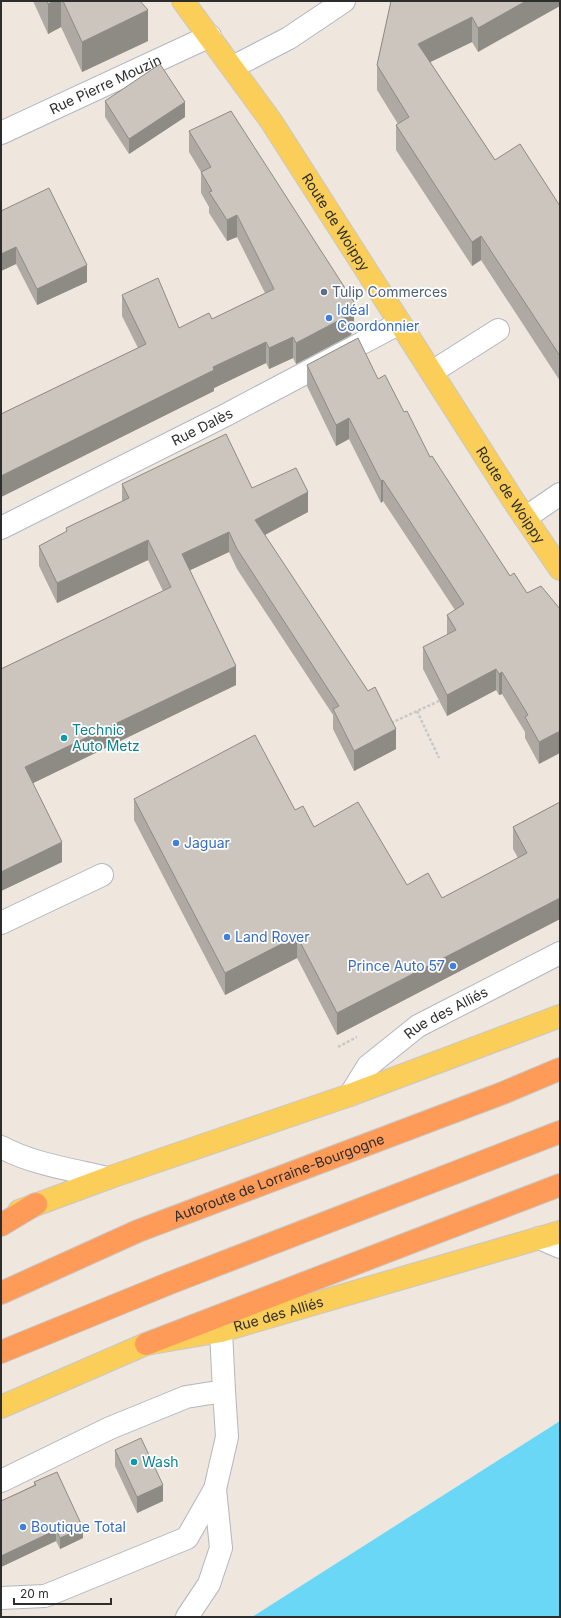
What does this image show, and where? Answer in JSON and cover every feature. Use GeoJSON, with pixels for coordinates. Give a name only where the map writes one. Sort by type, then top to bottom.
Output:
{"type":"FeatureCollection","features":[{"type":"Feature","properties":{"kind":"highway","name":"Autoroute de Lorraine-Bourgogne"},"geometry":{"type":"LineString","coordinates":[[1,1293],[138,1231],[503,1093],[560,1069]]}},
{"type":"Feature","properties":{"kind":"highway"},"geometry":{"type":"LineString","coordinates":[[1,1352],[170,1283],[560,1132]]}},
{"type":"Feature","properties":{"kind":"highway"},"geometry":{"type":"LineString","coordinates":[[146,1344],[560,1185]]}},
{"type":"Feature","properties":{"kind":"highway"},"geometry":{"type":"LineString","coordinates":[[1,1225],[36,1204]]}},
{"type":"Feature","properties":{"kind":"main road","name":"Route de Woippy"},"geometry":{"type":"LineString","coordinates":[[183,1],[233,67],[271,121],[525,518],[560,569]]}},
{"type":"Feature","properties":{"kind":"main road"},"geometry":{"type":"LineString","coordinates":[[1,1218],[108,1178],[350,1095],[560,1016]]}},
{"type":"Feature","properties":{"kind":"main road","name":"Rue des Alliés"},"geometry":{"type":"LineString","coordinates":[[1,1407],[146,1344],[221,1331],[560,1232]]}},
{"type":"Feature","properties":{"kind":"street"},"geometry":{"type":"LineString","coordinates":[[233,67],[289,38],[344,1]]}},
{"type":"Feature","properties":{"kind":"street","name":"Rue Pierre Mouzin"},"geometry":{"type":"LineString","coordinates":[[1,133],[210,36]]}},
{"type":"Feature","properties":{"kind":"street","name":"Rue Dalès"},"geometry":{"type":"LineString","coordinates":[[1,528],[222,417],[400,323]]}},
{"type":"Feature","properties":{"kind":"street"},"geometry":{"type":"LineString","coordinates":[[432,372],[498,330]]}},
{"type":"Feature","properties":{"kind":"street"},"geometry":{"type":"LineString","coordinates":[[525,518],[560,494]]}},
{"type":"Feature","properties":{"kind":"street"},"geometry":{"type":"LineString","coordinates":[[1,923],[102,875]]}},
{"type":"Feature","properties":{"kind":"street","name":"Rue des Alliés"},"geometry":{"type":"LineString","coordinates":[[350,1095],[368,1066],[418,1026],[560,953]]}},
{"type":"Feature","properties":{"kind":"street"},"geometry":{"type":"LineString","coordinates":[[1,1147],[10,1152],[62,1168],[108,1178]]}},
{"type":"Feature","properties":{"kind":"street"},"geometry":{"type":"LineString","coordinates":[[539,1238],[560,1247]]}},
{"type":"Feature","properties":{"kind":"street"},"geometry":{"type":"LineString","coordinates":[[1,1598],[45,1596],[187,1538],[215,1489],[227,1437],[221,1331]]}},
{"type":"Feature","properties":{"kind":"street"},"geometry":{"type":"LineString","coordinates":[[1,1482],[117,1425],[186,1397],[224,1391]]}},
{"type":"Feature","properties":{"kind":"street"},"geometry":{"type":"LineString","coordinates":[[187,1617],[209,1584],[221,1548],[215,1489]]}},
{"type":"Feature","properties":{"kind":"path"},"geometry":{"type":"LineString","coordinates":[[385,726],[439,701]]}},
{"type":"Feature","properties":{"kind":"path"},"geometry":{"type":"LineString","coordinates":[[417,711],[439,758]]}},
{"type":"Feature","properties":{"kind":"water"},"geometry":{"type":"Polygon","coordinates":[[[560,1421],[560,1617],[252,1617],[560,1421]]]}},
{"type":"Feature","properties":{"kind":"building"},"geometry":{"type":"Polygon","coordinates":[[[47,1],[54,1],[48,4],[47,1]]]}},
{"type":"Feature","properties":{"kind":"building"},"geometry":{"type":"Polygon","coordinates":[[[63,1],[140,1],[148,10],[82,42],[63,1]]]}},
{"type":"Feature","properties":{"kind":"building"},"geometry":{"type":"Polygon","coordinates":[[[391,1],[526,1],[478,28],[472,17],[418,44],[495,160],[520,144],[560,206],[560,356],[481,236],[472,242],[396,125],[409,117],[377,65],[391,1]]]}},
{"type":"Feature","properties":{"kind":"building"},"geometry":{"type":"Polygon","coordinates":[[[160,64],[185,102],[129,139],[105,101],[160,64]]]}},
{"type":"Feature","properties":{"kind":"building"},"geometry":{"type":"Polygon","coordinates":[[[231,111],[354,302],[351,314],[296,343],[293,337],[269,348],[266,342],[213,367],[214,370],[1,476],[1,414],[146,344],[122,295],[158,278],[179,328],[209,313],[212,319],[274,289],[237,215],[227,220],[209,192],[212,191],[201,172],[211,167],[189,131],[231,111]]]}},
{"type":"Feature","properties":{"kind":"building"},"geometry":{"type":"Polygon","coordinates":[[[49,188],[87,265],[37,289],[16,247],[1,254],[1,211],[49,188]]]}},
{"type":"Feature","properties":{"kind":"building"},"geometry":{"type":"Polygon","coordinates":[[[358,338],[378,379],[385,375],[404,412],[407,411],[430,457],[432,456],[510,576],[514,573],[527,593],[541,586],[560,609],[560,731],[539,742],[525,717],[528,715],[502,672],[499,674],[496,669],[447,695],[423,647],[456,630],[447,615],[464,604],[383,480],[381,481],[349,418],[336,425],[307,365],[358,338]]]}},
{"type":"Feature","properties":{"kind":"building"},"geometry":{"type":"Polygon","coordinates":[[[226,434],[252,488],[296,468],[308,492],[255,520],[368,691],[375,687],[396,729],[354,751],[333,709],[339,706],[237,549],[229,532],[182,554],[236,666],[25,767],[62,842],[1,872],[1,669],[171,587],[148,540],[57,583],[39,546],[67,531],[66,528],[129,498],[122,484],[226,434]]]}},
{"type":"Feature","properties":{"kind":"building"},"geometry":{"type":"Polygon","coordinates":[[[255,735],[295,810],[303,806],[314,827],[358,802],[407,885],[428,873],[442,898],[527,853],[513,827],[560,802],[560,898],[337,1013],[297,936],[225,973],[134,799],[255,735]]]}},
{"type":"Feature","properties":{"kind":"building"},"geometry":{"type":"Polygon","coordinates":[[[141,1438],[163,1485],[137,1497],[115,1450],[141,1438]]]}},
{"type":"Feature","properties":{"kind":"building"},"geometry":{"type":"Polygon","coordinates":[[[57,1472],[83,1528],[60,1538],[56,1530],[1,1556],[1,1501],[36,1485],[34,1482],[57,1472]]]}},
{"type":"Feature","properties":{"kind":"place","name":"Tulip Commerces"},"geometry":{"type":"Point","coordinates":[324,292]}},
{"type":"Feature","properties":{"kind":"place","name":"Idéal Coordonnier"},"geometry":{"type":"Point","coordinates":[329,318]}},
{"type":"Feature","properties":{"kind":"place","name":"Technic Auto Metz"},"geometry":{"type":"Point","coordinates":[64,738]}},
{"type":"Feature","properties":{"kind":"place","name":"Jaguar"},"geometry":{"type":"Point","coordinates":[176,843]}},
{"type":"Feature","properties":{"kind":"place","name":"Land Rover"},"geometry":{"type":"Point","coordinates":[227,937]}},
{"type":"Feature","properties":{"kind":"place","name":"Prince Auto 57"},"geometry":{"type":"Point","coordinates":[453,966]}},
{"type":"Feature","properties":{"kind":"place","name":"Wash"},"geometry":{"type":"Point","coordinates":[134,1462]}},
{"type":"Feature","properties":{"kind":"place","name":"Boutique Total"},"geometry":{"type":"Point","coordinates":[23,1527]}}]}
